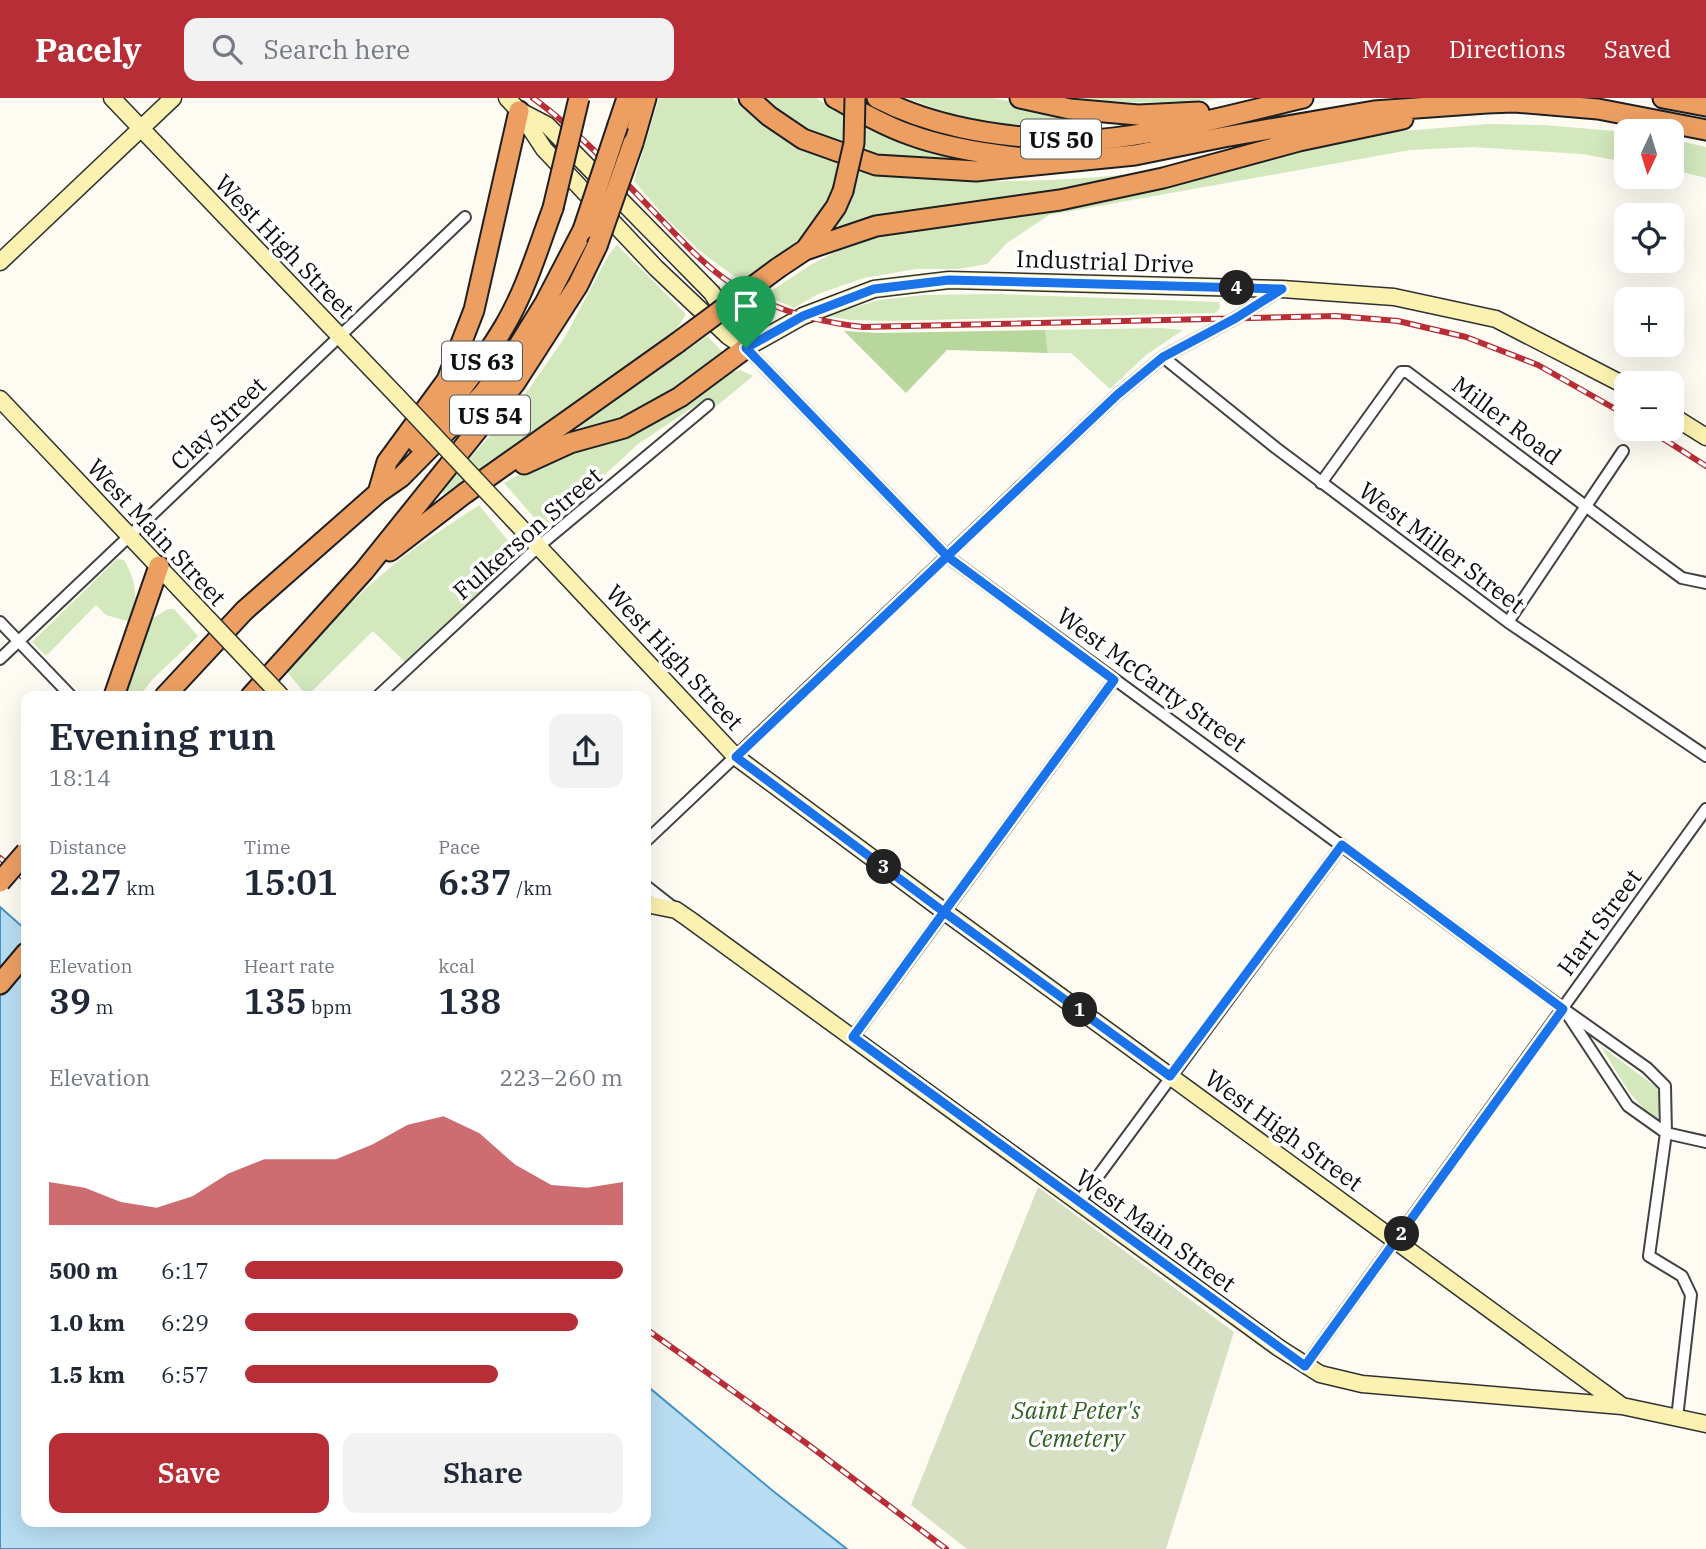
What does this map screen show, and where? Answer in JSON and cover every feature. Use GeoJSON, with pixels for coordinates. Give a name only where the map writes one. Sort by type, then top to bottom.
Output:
{"type":"FeatureCollection","features":[{"type":"Feature","properties":{"kind":"highway","name":"US 63"},"geometry":{"type":"LineString","coordinates":[[378,494],[468,382],[505,326],[532,267],[553,208],[579,98]]}},
{"type":"Feature","properties":{"kind":"highway","name":"US 54"},"geometry":{"type":"LineString","coordinates":[[169,691],[244,611],[401,477],[483,394],[516,350],[545,303],[583,230],[627,98]]}},
{"type":"Feature","properties":{"kind":"highway","name":"US 54"},"geometry":{"type":"LineString","coordinates":[[256,691],[364,571],[515,383],[578,285],[597,246],[646,98]]}},
{"type":"Feature","properties":{"kind":"highway"},"geometry":{"type":"LineString","coordinates":[[749,98],[769,116],[803,139],[876,165],[976,171],[1070,163]]}},
{"type":"Feature","properties":{"kind":"highway","name":"US 50"},"geometry":{"type":"LineString","coordinates":[[835,98],[874,120],[909,135],[989,154],[1070,163],[1135,155],[1374,111],[1487,103],[1514,102],[1598,109],[1706,130]]}},
{"type":"Feature","properties":{"kind":"highway"},"geometry":{"type":"LineString","coordinates":[[805,250],[836,206],[843,191],[854,143],[855,98]]}},
{"type":"Feature","properties":{"kind":"highway","name":"US 50"},"geometry":{"type":"LineString","coordinates":[[877,98],[909,114],[941,125],[1016,137],[1093,140],[1174,127],[1303,98]]}},
{"type":"Feature","properties":{"kind":"highway"},"geometry":{"type":"LineString","coordinates":[[1020,98],[1070,109],[1138,115],[1249,110]]}},
{"type":"Feature","properties":{"kind":"highway"},"geometry":{"type":"LineString","coordinates":[[1664,98],[1706,106]]}},
{"type":"Feature","properties":{"kind":"highway"},"geometry":{"type":"LineString","coordinates":[[364,571],[464,494],[805,250],[876,226],[1060,200],[1163,178],[1299,141],[1487,103]]}},
{"type":"Feature","properties":{"kind":"highway"},"geometry":{"type":"LineString","coordinates":[[378,494],[387,462],[447,380],[474,310],[513,104]]}},
{"type":"Feature","properties":{"kind":"highway"},"geometry":{"type":"LineString","coordinates":[[464,494],[554,449],[624,428],[680,397],[746,348]]}},
{"type":"Feature","properties":{"kind":"highway"},"geometry":{"type":"LineString","coordinates":[[116,691],[159,566]]}},
{"type":"Feature","properties":{"kind":"highway"},"geometry":{"type":"LineString","coordinates":[[0,882],[21,858]]}},
{"type":"Feature","properties":{"kind":"highway"},"geometry":{"type":"LineString","coordinates":[[0,984],[21,959]]}},
{"type":"Feature","properties":{"kind":"main road","name":"West High Street"},"geometry":{"type":"LineString","coordinates":[[113,98],[736,757],[944,912],[1622,1406]]}},
{"type":"Feature","properties":{"kind":"main road"},"geometry":{"type":"LineString","coordinates":[[0,262],[173,98]]}},
{"type":"Feature","properties":{"kind":"main road","name":"West McCarty Street"},"geometry":{"type":"LineString","coordinates":[[513,104],[544,149],[656,268],[728,336],[746,348]]}},
{"type":"Feature","properties":{"kind":"main road","name":"West McCarty Street"},"geometry":{"type":"LineString","coordinates":[[513,104],[547,125],[712,293],[746,348]]}},
{"type":"Feature","properties":{"kind":"main road","name":"Industrial Drive"},"geometry":{"type":"LineString","coordinates":[[746,348],[803,316],[874,289],[949,280],[1282,289],[1394,297],[1496,319],[1614,380]]}},
{"type":"Feature","properties":{"kind":"main road","name":"West Main Street"},"geometry":{"type":"LineString","coordinates":[[0,399],[276,691]]}},
{"type":"Feature","properties":{"kind":"main road"},"geometry":{"type":"LineString","coordinates":[[1684,423],[1706,437]]}},
{"type":"Feature","properties":{"kind":"main road","name":"West Main Street"},"geometry":{"type":"LineString","coordinates":[[651,905],[676,910],[1305,1366],[1320,1374],[1362,1384],[1622,1406],[1706,1424]]}},
{"type":"Feature","properties":{"kind":"street","name":"Clay Street"},"geometry":{"type":"LineString","coordinates":[[0,659],[465,217]]}},
{"type":"Feature","properties":{"kind":"street"},"geometry":{"type":"LineString","coordinates":[[651,836],[1117,395],[1163,357],[1236,318],[1282,289]]}},
{"type":"Feature","properties":{"kind":"street","name":"West McCarty Street"},"geometry":{"type":"LineString","coordinates":[[746,348],[948,557],[1647,1068],[1665,1086],[1666,1133]]}},
{"type":"Feature","properties":{"kind":"street","name":"West Miller Street"},"geometry":{"type":"LineString","coordinates":[[1163,357],[1321,483],[1507,622],[1706,756]]}},
{"type":"Feature","properties":{"kind":"street","name":"Miller Road"},"geometry":{"type":"LineString","coordinates":[[1321,483],[1401,372],[1407,372],[1586,505]]}},
{"type":"Feature","properties":{"kind":"street","name":"Fulkerson Street"},"geometry":{"type":"LineString","coordinates":[[382,691],[539,546],[708,405]]}},
{"type":"Feature","properties":{"kind":"street"},"geometry":{"type":"LineString","coordinates":[[1507,622],[1623,451]]}},
{"type":"Feature","properties":{"kind":"street"},"geometry":{"type":"LineString","coordinates":[[1586,505],[1682,578],[1706,583]]}},
{"type":"Feature","properties":{"kind":"street"},"geometry":{"type":"LineString","coordinates":[[0,622],[66,691]]}},
{"type":"Feature","properties":{"kind":"street"},"geometry":{"type":"LineString","coordinates":[[853,1037],[1114,680]]}},
{"type":"Feature","properties":{"kind":"street","name":"Hart Street"},"geometry":{"type":"LineString","coordinates":[[1305,1366],[1706,809]]}},
{"type":"Feature","properties":{"kind":"street"},"geometry":{"type":"LineString","coordinates":[[1079,1202],[1342,845]]}},
{"type":"Feature","properties":{"kind":"street"},"geometry":{"type":"LineString","coordinates":[[651,890],[676,910]]}},
{"type":"Feature","properties":{"kind":"street","name":"West McCarty Street"},"geometry":{"type":"LineString","coordinates":[[1563,1009],[1628,1107],[1666,1133],[1706,1142]]}},
{"type":"Feature","properties":{"kind":"street"},"geometry":{"type":"LineString","coordinates":[[1666,1133],[1649,1256],[1682,1276],[1691,1295],[1677,1418]]}},
{"type":"Feature","properties":{"kind":"green space"},"geometry":{"type":"Polygon","coordinates":[[[659,98],[733,98],[757,120],[783,138],[842,165],[827,205],[806,234],[745,284],[702,253],[666,218],[634,181],[659,98]]]}},
{"type":"Feature","properties":{"kind":"green space"},"geometry":{"type":"Polygon","coordinates":[[[756,98],[816,98],[872,131],[909,146],[955,159],[954,163],[869,157],[790,123],[756,98]]]}},
{"type":"Feature","properties":{"kind":"green space"},"geometry":{"type":"Polygon","coordinates":[[[906,98],[993,98],[1107,121],[1040,125],[987,122],[906,98]]]}},
{"type":"Feature","properties":{"kind":"green space"},"geometry":{"type":"Polygon","coordinates":[[[1074,98],[1225,98],[1149,102],[1074,98]]]}},
{"type":"Feature","properties":{"kind":"green space"},"geometry":{"type":"Polygon","coordinates":[[[1489,124],[1614,131],[1614,160],[1582,154],[1473,147],[1410,150],[1049,215],[1007,243],[987,264],[958,269],[916,269],[864,278],[818,294],[794,308],[765,295],[812,264],[851,244],[885,234],[1071,208],[1125,197],[1317,146],[1379,133],[1489,124]]]}},
{"type":"Feature","properties":{"kind":"green space"},"geometry":{"type":"Polygon","coordinates":[[[1684,142],[1706,147],[1706,178],[1684,172],[1684,142]]]}},
{"type":"Feature","properties":{"kind":"green space"},"geometry":{"type":"Polygon","coordinates":[[[860,171],[967,181],[1079,178],[1151,172],[1083,187],[834,231],[851,201],[860,171]]]}},
{"type":"Feature","properties":{"kind":"green space"},"geometry":{"type":"Polygon","coordinates":[[[617,245],[686,314],[670,340],[641,356],[450,492],[442,493],[447,483],[529,389],[565,337],[608,256],[617,245]]]}},
{"type":"Feature","properties":{"kind":"green space"},"geometry":{"type":"Polygon","coordinates":[[[996,294],[1219,302],[1220,308],[1215,313],[888,321],[826,316],[879,300],[923,295],[996,294]]]}},
{"type":"Feature","properties":{"kind":"green space"},"geometry":{"type":"Polygon","coordinates":[[[1045,330],[1183,330],[1146,355],[1110,389],[1071,353],[1048,353],[1045,330]]]}},
{"type":"Feature","properties":{"kind":"green space"},"geometry":{"type":"Polygon","coordinates":[[[1045,330],[1048,353],[947,350],[906,393],[844,331],[878,333],[1045,330]]]}},
{"type":"Feature","properties":{"kind":"green space"},"geometry":{"type":"Polygon","coordinates":[[[707,336],[723,352],[723,357],[664,399],[633,414],[566,438],[588,420],[707,336]]]}},
{"type":"Feature","properties":{"kind":"green space"},"geometry":{"type":"Polygon","coordinates":[[[740,370],[753,376],[714,408],[704,400],[638,444],[545,530],[504,483],[536,465],[609,440],[727,373],[740,370]]]}},
{"type":"Feature","properties":{"kind":"green space"},"geometry":{"type":"Polygon","coordinates":[[[479,505],[519,554],[406,663],[373,631],[312,691],[303,691],[287,672],[354,600],[427,540],[479,505]]]}},
{"type":"Feature","properties":{"kind":"green space"},"geometry":{"type":"Polygon","coordinates":[[[117,559],[124,560],[133,583],[136,598],[134,623],[106,615],[96,605],[46,656],[32,642],[117,559]]]}},
{"type":"Feature","properties":{"kind":"green space"},"geometry":{"type":"Polygon","coordinates":[[[168,609],[174,609],[198,636],[143,691],[126,691],[146,628],[151,619],[168,609]]]}},
{"type":"Feature","properties":{"kind":"green space"},"geometry":{"type":"Polygon","coordinates":[[[1601,1046],[1656,1087],[1660,1094],[1658,1119],[1634,1097],[1601,1046]]]}},
{"type":"Feature","properties":{"kind":"green space","name":"Saint Peter's Cemetery"},"geometry":{"type":"Polygon","coordinates":[[[1038,1187],[1234,1332],[1166,1549],[967,1549],[911,1505],[1038,1187]]]}},
{"type":"Feature","properties":{"kind":"water"},"geometry":{"type":"Polygon","coordinates":[[[0,907],[21,926],[21,1527],[651,1527],[651,1389],[847,1549],[0,1549],[0,907]]]}},
{"type":"Feature","properties":{"kind":"railway"},"geometry":{"type":"LineString","coordinates":[[533,98],[584,141],[713,270],[747,293],[795,313],[863,327],[1336,316],[1398,321],[1466,337],[1538,365],[1614,408]]}},
{"type":"Feature","properties":{"kind":"railway"},"geometry":{"type":"LineString","coordinates":[[1667,441],[1706,466]]}},
{"type":"Feature","properties":{"kind":"railway"},"geometry":{"type":"LineString","coordinates":[[0,858],[21,876]]}},
{"type":"Feature","properties":{"kind":"railway"},"geometry":{"type":"LineString","coordinates":[[651,1333],[806,1443],[946,1549]]}},
{"type":"Feature","properties":{"kind":"route"},"geometry":{"type":"LineString","coordinates":[[746,348],[803,316],[874,289],[949,280],[1282,289],[1236,318],[1163,357],[1117,395],[948,557],[736,757],[944,912],[853,1037],[1305,1366],[1563,1009],[1342,845],[1170,1076],[944,912],[1114,680],[948,557],[746,348]]}}]}
